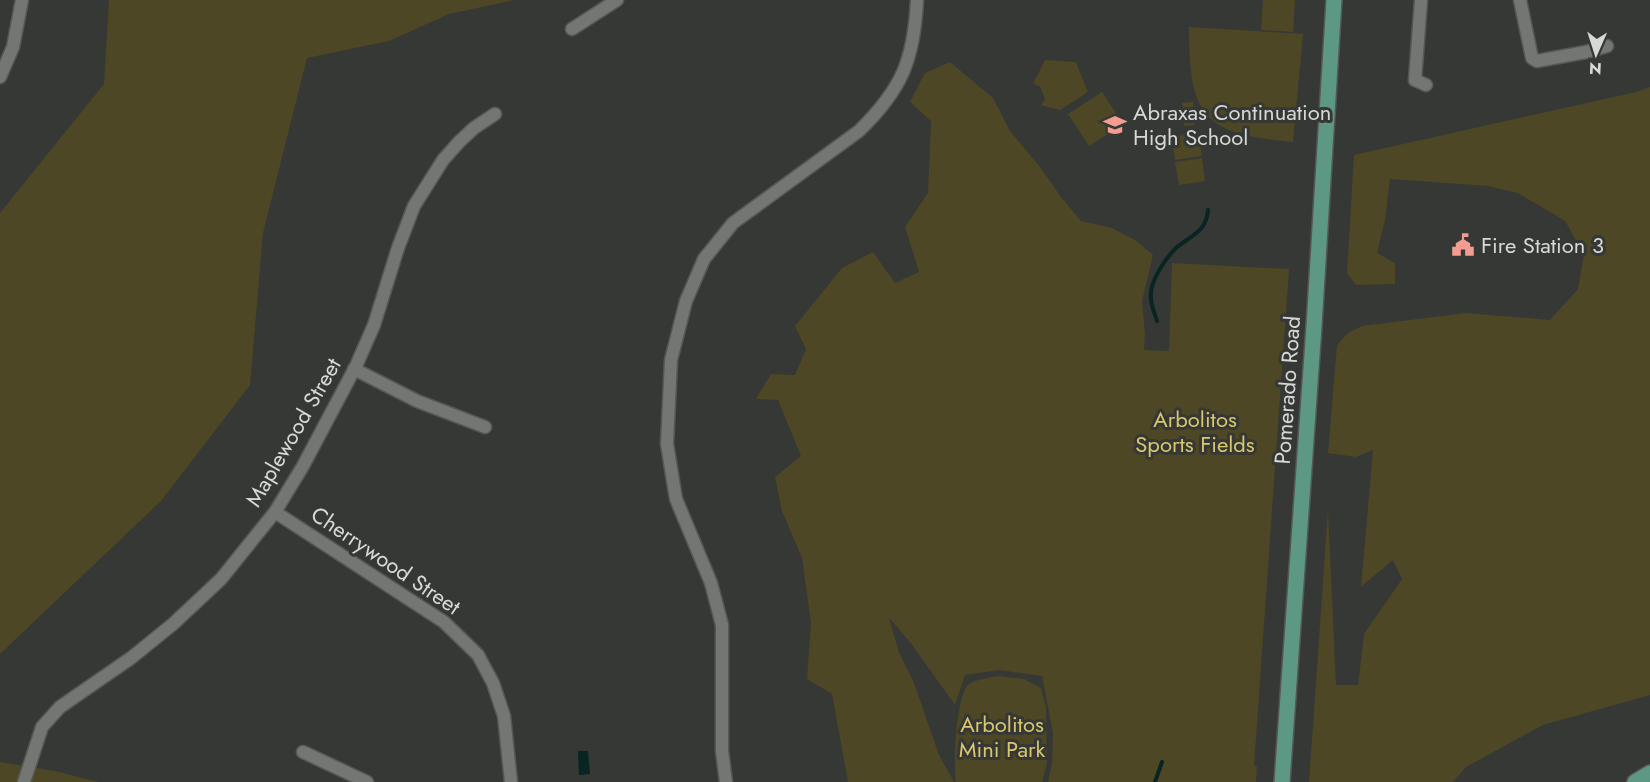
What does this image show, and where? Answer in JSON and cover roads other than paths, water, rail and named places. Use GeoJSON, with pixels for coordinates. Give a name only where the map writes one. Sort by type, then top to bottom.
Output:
{"type":"FeatureCollection","features":[{"type":"Feature","properties":{"kind":"main road","name":"Pomerado Road"},"geometry":{"type":"LineString","coordinates":[[1282,782],[1334,0]]}},
{"type":"Feature","properties":{"kind":"main road"},"geometry":{"type":"LineString","coordinates":[[1635,782],[1650,773]]}},
{"type":"Feature","properties":{"kind":"street"},"geometry":{"type":"LineString","coordinates":[[0,77],[13,47],[22,0]]}},
{"type":"Feature","properties":{"kind":"street"},"geometry":{"type":"LineString","coordinates":[[572,29],[617,0]]}},
{"type":"Feature","properties":{"kind":"street"},"geometry":{"type":"LineString","coordinates":[[726,782],[722,741],[722,626],[711,583],[676,499],[667,444],[671,360],[686,301],[704,259],[733,223],[859,131],[877,114],[900,81],[910,56],[916,24],[917,0]]}},
{"type":"Feature","properties":{"kind":"street"},"geometry":{"type":"LineString","coordinates":[[1421,0],[1415,80],[1426,85]]}},
{"type":"Feature","properties":{"kind":"street"},"geometry":{"type":"LineString","coordinates":[[1520,0],[1532,58],[1537,61],[1607,46]]}},
{"type":"Feature","properties":{"kind":"street","name":"Maplewood Street"},"geometry":{"type":"LineString","coordinates":[[24,782],[42,727],[60,707],[131,658],[173,624],[221,579],[275,512],[303,466],[354,369],[374,325],[414,206],[443,160],[474,128],[495,114]]}},
{"type":"Feature","properties":{"kind":"street"},"geometry":{"type":"LineString","coordinates":[[354,369],[417,401],[485,427]]}},
{"type":"Feature","properties":{"kind":"street","name":"Cherrywood Street"},"geometry":{"type":"LineString","coordinates":[[275,512],[444,622],[478,655],[493,683],[504,716],[511,782]]}},
{"type":"Feature","properties":{"kind":"street"},"geometry":{"type":"LineString","coordinates":[[303,752],[367,782]]}},
{"type":"Feature","properties":{"kind":"water"},"geometry":{"type":"Polygon","coordinates":[[[578,751],[588,751],[590,774],[579,775],[578,751]]]}},
{"type":"Feature","properties":{"kind":"waterway"},"geometry":{"type":"LineString","coordinates":[[1157,321],[1151,298],[1155,278],[1176,248],[1201,229],[1207,218],[1208,210]]}},
{"type":"Feature","properties":{"kind":"waterway"},"geometry":{"type":"LineString","coordinates":[[1155,782],[1162,762]]}},
{"type":"Feature","properties":{"kind":"place","name":"Abraxas Continuation High School"},"geometry":{"type":"Point","coordinates":[1115,125]}},
{"type":"Feature","properties":{"kind":"place","name":"Fire Station 3"},"geometry":{"type":"Point","coordinates":[1463,245]}},
{"type":"Feature","properties":{"kind":"park label","name":"Arbolitos Sports Fields"},"geometry":{"type":"Point","coordinates":[1195,432]}},
{"type":"Feature","properties":{"kind":"park label","name":"Arbolitos Mini Park"},"geometry":{"type":"Point","coordinates":[1002,736]}}]}
